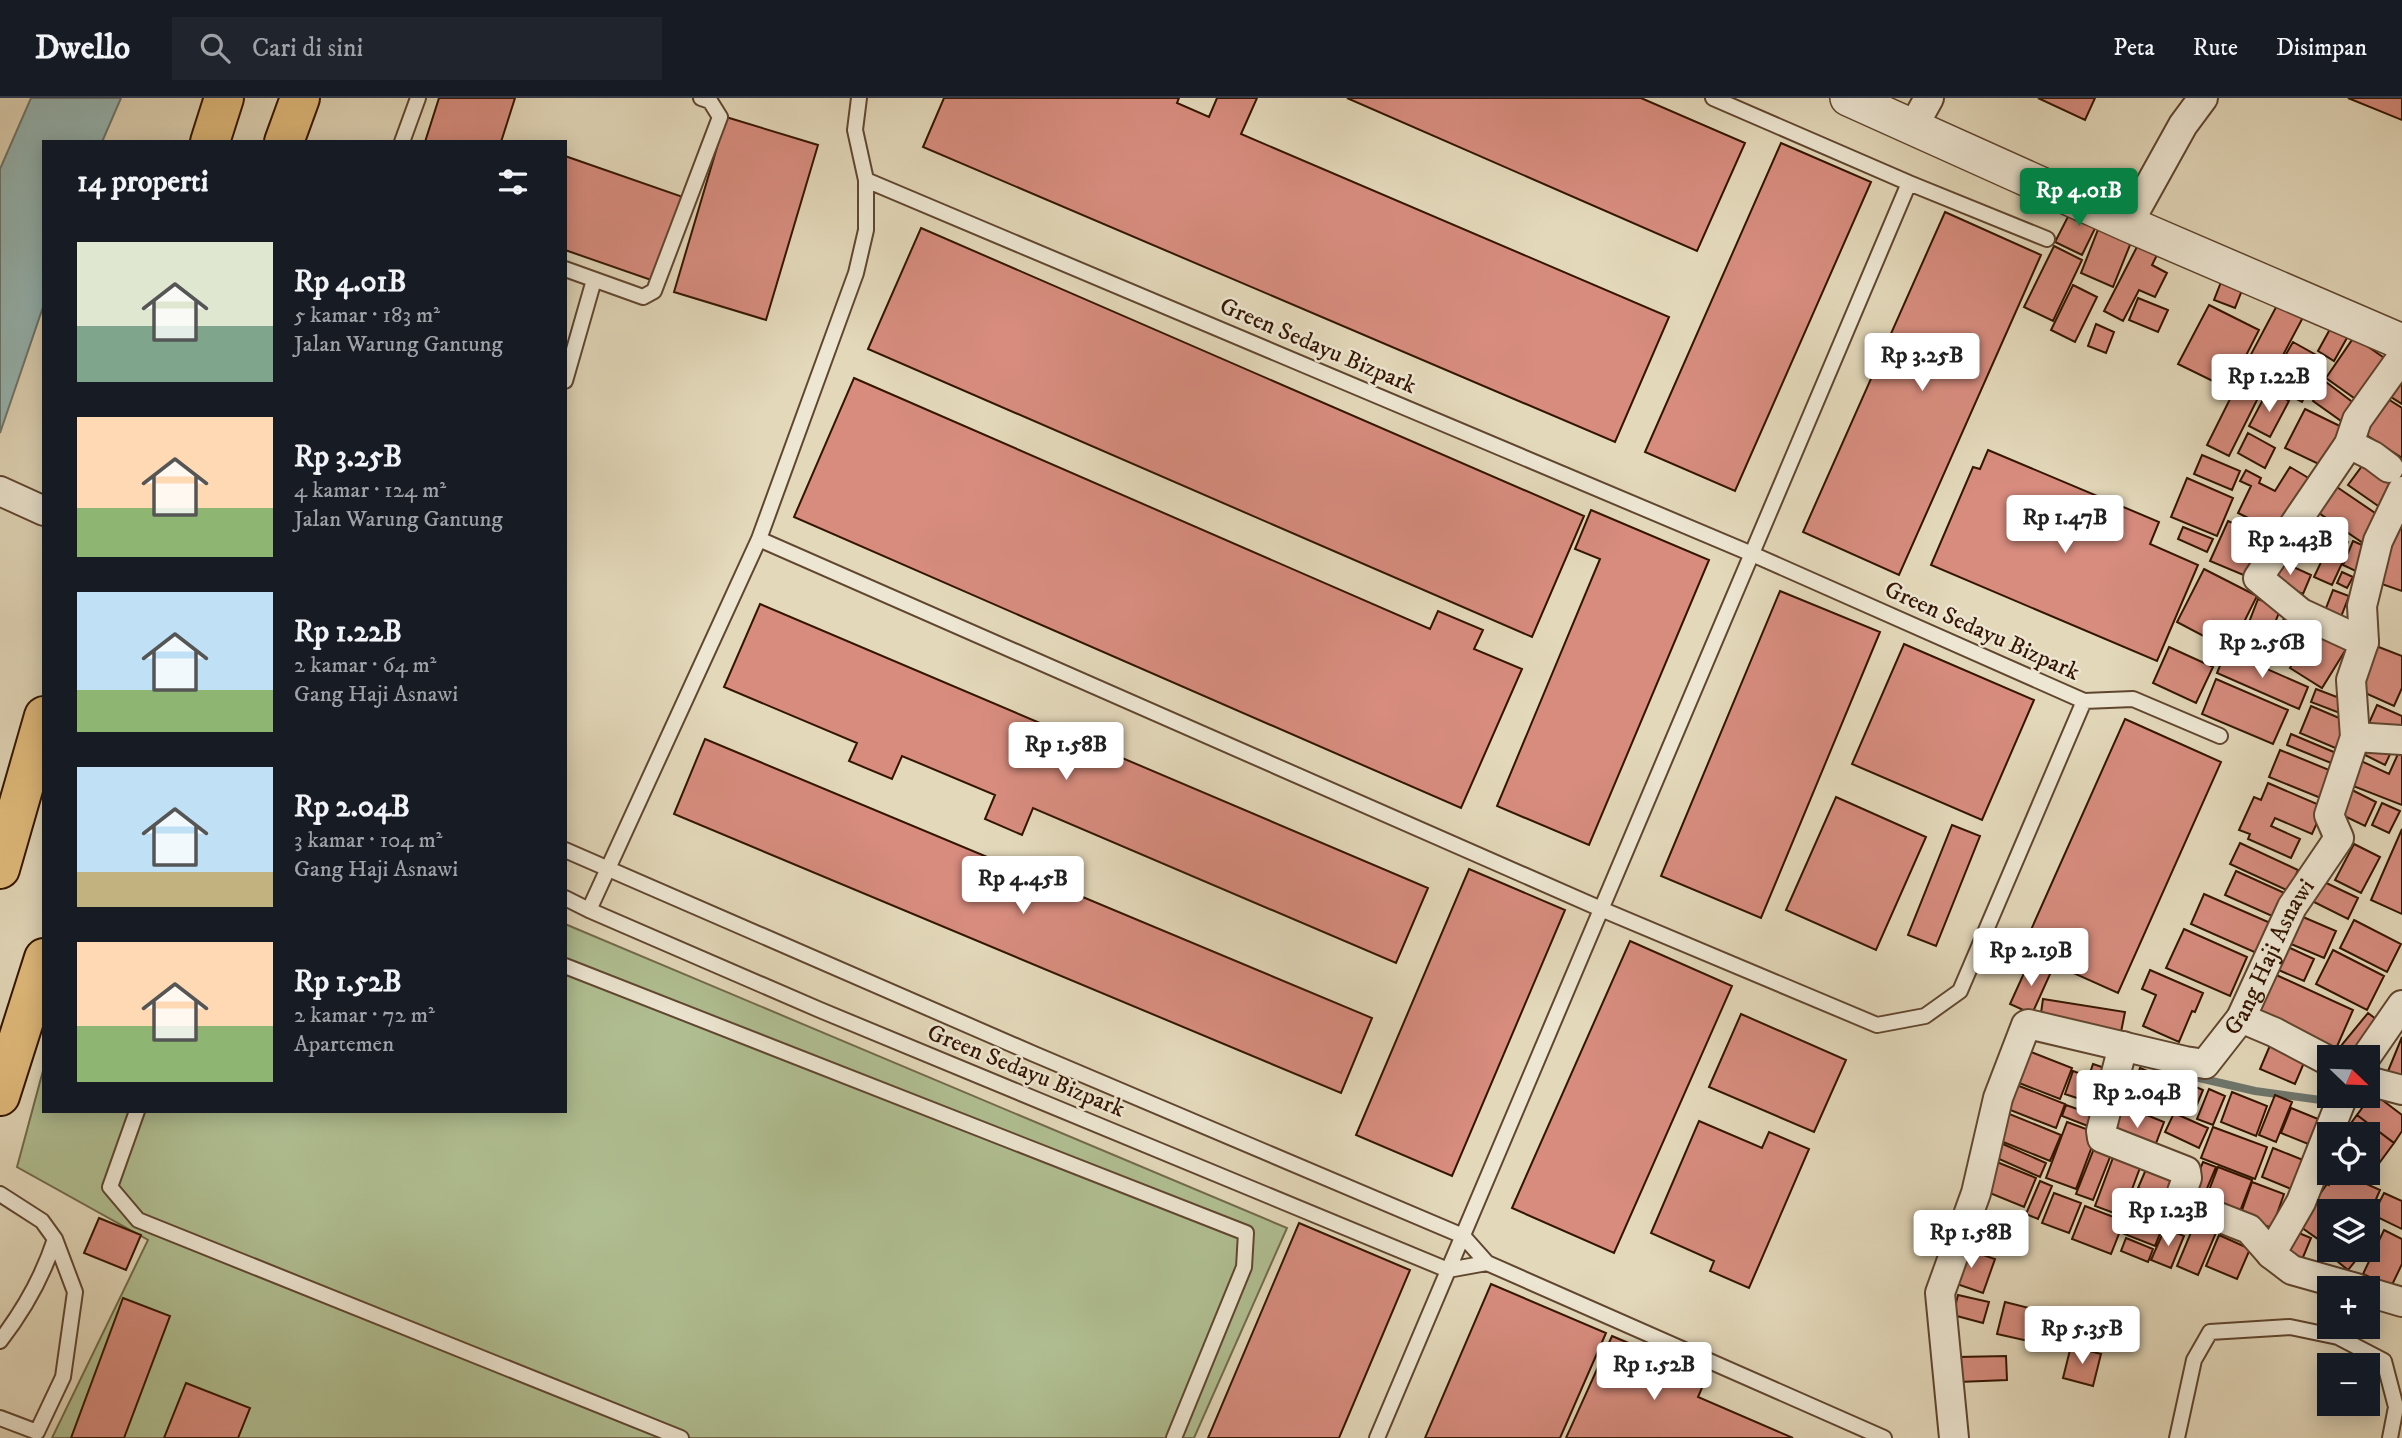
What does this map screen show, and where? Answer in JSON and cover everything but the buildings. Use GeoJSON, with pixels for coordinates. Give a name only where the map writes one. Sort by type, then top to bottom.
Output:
{"type":"FeatureCollection","features":[{"type":"Feature","properties":{"kind":"highway"},"geometry":{"type":"LineString","coordinates":[[211,140],[224,98]]}},
{"type":"Feature","properties":{"kind":"highway"},"geometry":{"type":"LineString","coordinates":[[285,140],[300,98]]}},
{"type":"Feature","properties":{"kind":"highway"},"geometry":{"type":"LineString","coordinates":[[0,869],[42,723]]}},
{"type":"Feature","properties":{"kind":"highway"},"geometry":{"type":"LineString","coordinates":[[0,1096],[42,964]]}},
{"type":"Feature","properties":{"kind":"street"},"geometry":{"type":"LineString","coordinates":[[1849,98],[1921,112],[2128,224],[2402,341]]}},
{"type":"Feature","properties":{"kind":"street"},"geometry":{"type":"LineString","coordinates":[[2128,224],[2183,125],[2203,98]]}},
{"type":"Feature","properties":{"kind":"street"},"geometry":{"type":"LineString","coordinates":[[2364,642],[2301,613],[2258,578],[2349,444],[2357,420],[2402,357]]}},
{"type":"Feature","properties":{"kind":"street","name":"Gang Haji Asnawi"},"geometry":{"type":"LineString","coordinates":[[1954,1438],[1940,1293],[1976,1193],[1998,1098],[2028,1024],[2121,1054],[2205,1064],[2241,1018],[2292,906],[2339,838],[2329,815],[2355,737],[2351,680],[2364,642],[2362,606],[2395,479],[2373,456],[2349,444]]}},
{"type":"Feature","properties":{"kind":"street"},"geometry":{"type":"LineString","coordinates":[[0,491],[42,510]]}},
{"type":"Feature","properties":{"kind":"street"},"geometry":{"type":"LineString","coordinates":[[2355,737],[2402,740]]}},
{"type":"Feature","properties":{"kind":"street"},"geometry":{"type":"LineString","coordinates":[[2380,1049],[2402,1004]]}},
{"type":"Feature","properties":{"kind":"street"},"geometry":{"type":"LineString","coordinates":[[2241,1018],[2317,1055]]}},
{"type":"Feature","properties":{"kind":"street"},"geometry":{"type":"LineString","coordinates":[[2121,1054],[2101,1131],[2102,1138],[2186,1171],[2187,1178],[2180,1202],[2249,1229],[2272,1254],[2292,1270],[2317,1277]]}},
{"type":"Feature","properties":{"kind":"street"},"geometry":{"type":"LineString","coordinates":[[2380,1079],[2402,1090]]}},
{"type":"Feature","properties":{"kind":"street"},"geometry":{"type":"LineString","coordinates":[[2272,1254],[2301,1202],[2338,1108]]}},
{"type":"Feature","properties":{"kind":"street"},"geometry":{"type":"LineString","coordinates":[[2380,1295],[2402,1301]]}},
{"type":"Feature","properties":{"kind":"lane"},"geometry":{"type":"LineString","coordinates":[[403,140],[418,98]]}},
{"type":"Feature","properties":{"kind":"lane"},"geometry":{"type":"LineString","coordinates":[[567,270],[643,297],[654,291],[720,117],[710,101],[701,98]]}},
{"type":"Feature","properties":{"kind":"lane"},"geometry":{"type":"LineString","coordinates":[[589,910],[759,539],[856,273],[866,230],[866,180],[855,130],[859,98]]}},
{"type":"Feature","properties":{"kind":"lane"},"geometry":{"type":"LineString","coordinates":[[1713,98],[2047,239]]}},
{"type":"Feature","properties":{"kind":"lane","name":"Green Sedayu Bizpark"},"geometry":{"type":"LineString","coordinates":[[759,539],[1601,909],[1877,1025],[1926,1016],[1960,991],[2084,701],[1752,554],[866,180]]}},
{"type":"Feature","properties":{"kind":"lane"},"geometry":{"type":"LineString","coordinates":[[1377,1438],[1909,183]]}},
{"type":"Feature","properties":{"kind":"lane"},"geometry":{"type":"LineString","coordinates":[[567,374],[594,280]]}},
{"type":"Feature","properties":{"kind":"lane"},"geometry":{"type":"LineString","coordinates":[[2084,701],[2133,699],[2220,736]]}},
{"type":"Feature","properties":{"kind":"lane","name":"Green Sedayu Bizpark"},"geometry":{"type":"LineString","coordinates":[[567,851],[1034,1054],[1463,1236],[1487,1263],[1884,1438]]}},
{"type":"Feature","properties":{"kind":"lane","name":"Green Sedayu Bizpark"},"geometry":{"type":"LineString","coordinates":[[567,899],[820,1010],[1448,1270]]}},
{"type":"Feature","properties":{"kind":"lane"},"geometry":{"type":"LineString","coordinates":[[567,967],[1246,1233],[1244,1267],[1174,1438]]}},
{"type":"Feature","properties":{"kind":"lane"},"geometry":{"type":"LineString","coordinates":[[136,1113],[110,1187],[138,1220],[681,1438]]}},
{"type":"Feature","properties":{"kind":"lane"},"geometry":{"type":"LineString","coordinates":[[0,1194],[42,1221],[55,1239],[75,1292],[64,1377],[37,1432],[0,1418]]}},
{"type":"Feature","properties":{"kind":"lane"},"geometry":{"type":"LineString","coordinates":[[0,1341],[46,1268],[55,1239]]}},
{"type":"Feature","properties":{"kind":"lane"},"geometry":{"type":"LineString","coordinates":[[1448,1270],[1487,1263]]}},
{"type":"Feature","properties":{"kind":"lane"},"geometry":{"type":"LineString","coordinates":[[2178,1438],[2194,1360],[2210,1332],[2290,1327],[2338,1337],[2384,1361],[2396,1407],[2390,1438]]}},
{"type":"Feature","properties":{"kind":"green space"},"geometry":{"type":"Polygon","coordinates":[[[567,925],[1287,1228],[1194,1438],[52,1438],[148,1240],[17,1167],[42,1074],[42,1113],[567,1113],[567,925]]]}},
{"type":"Feature","properties":{"kind":"water"},"geometry":{"type":"Polygon","coordinates":[[[31,98],[121,98],[103,140],[42,140],[42,310],[0,433],[0,169],[31,98]]]}},
{"type":"Feature","properties":{"kind":"waterway"},"geometry":{"type":"LineString","coordinates":[[2182,1074],[2255,1091],[2317,1100]]}}]}
